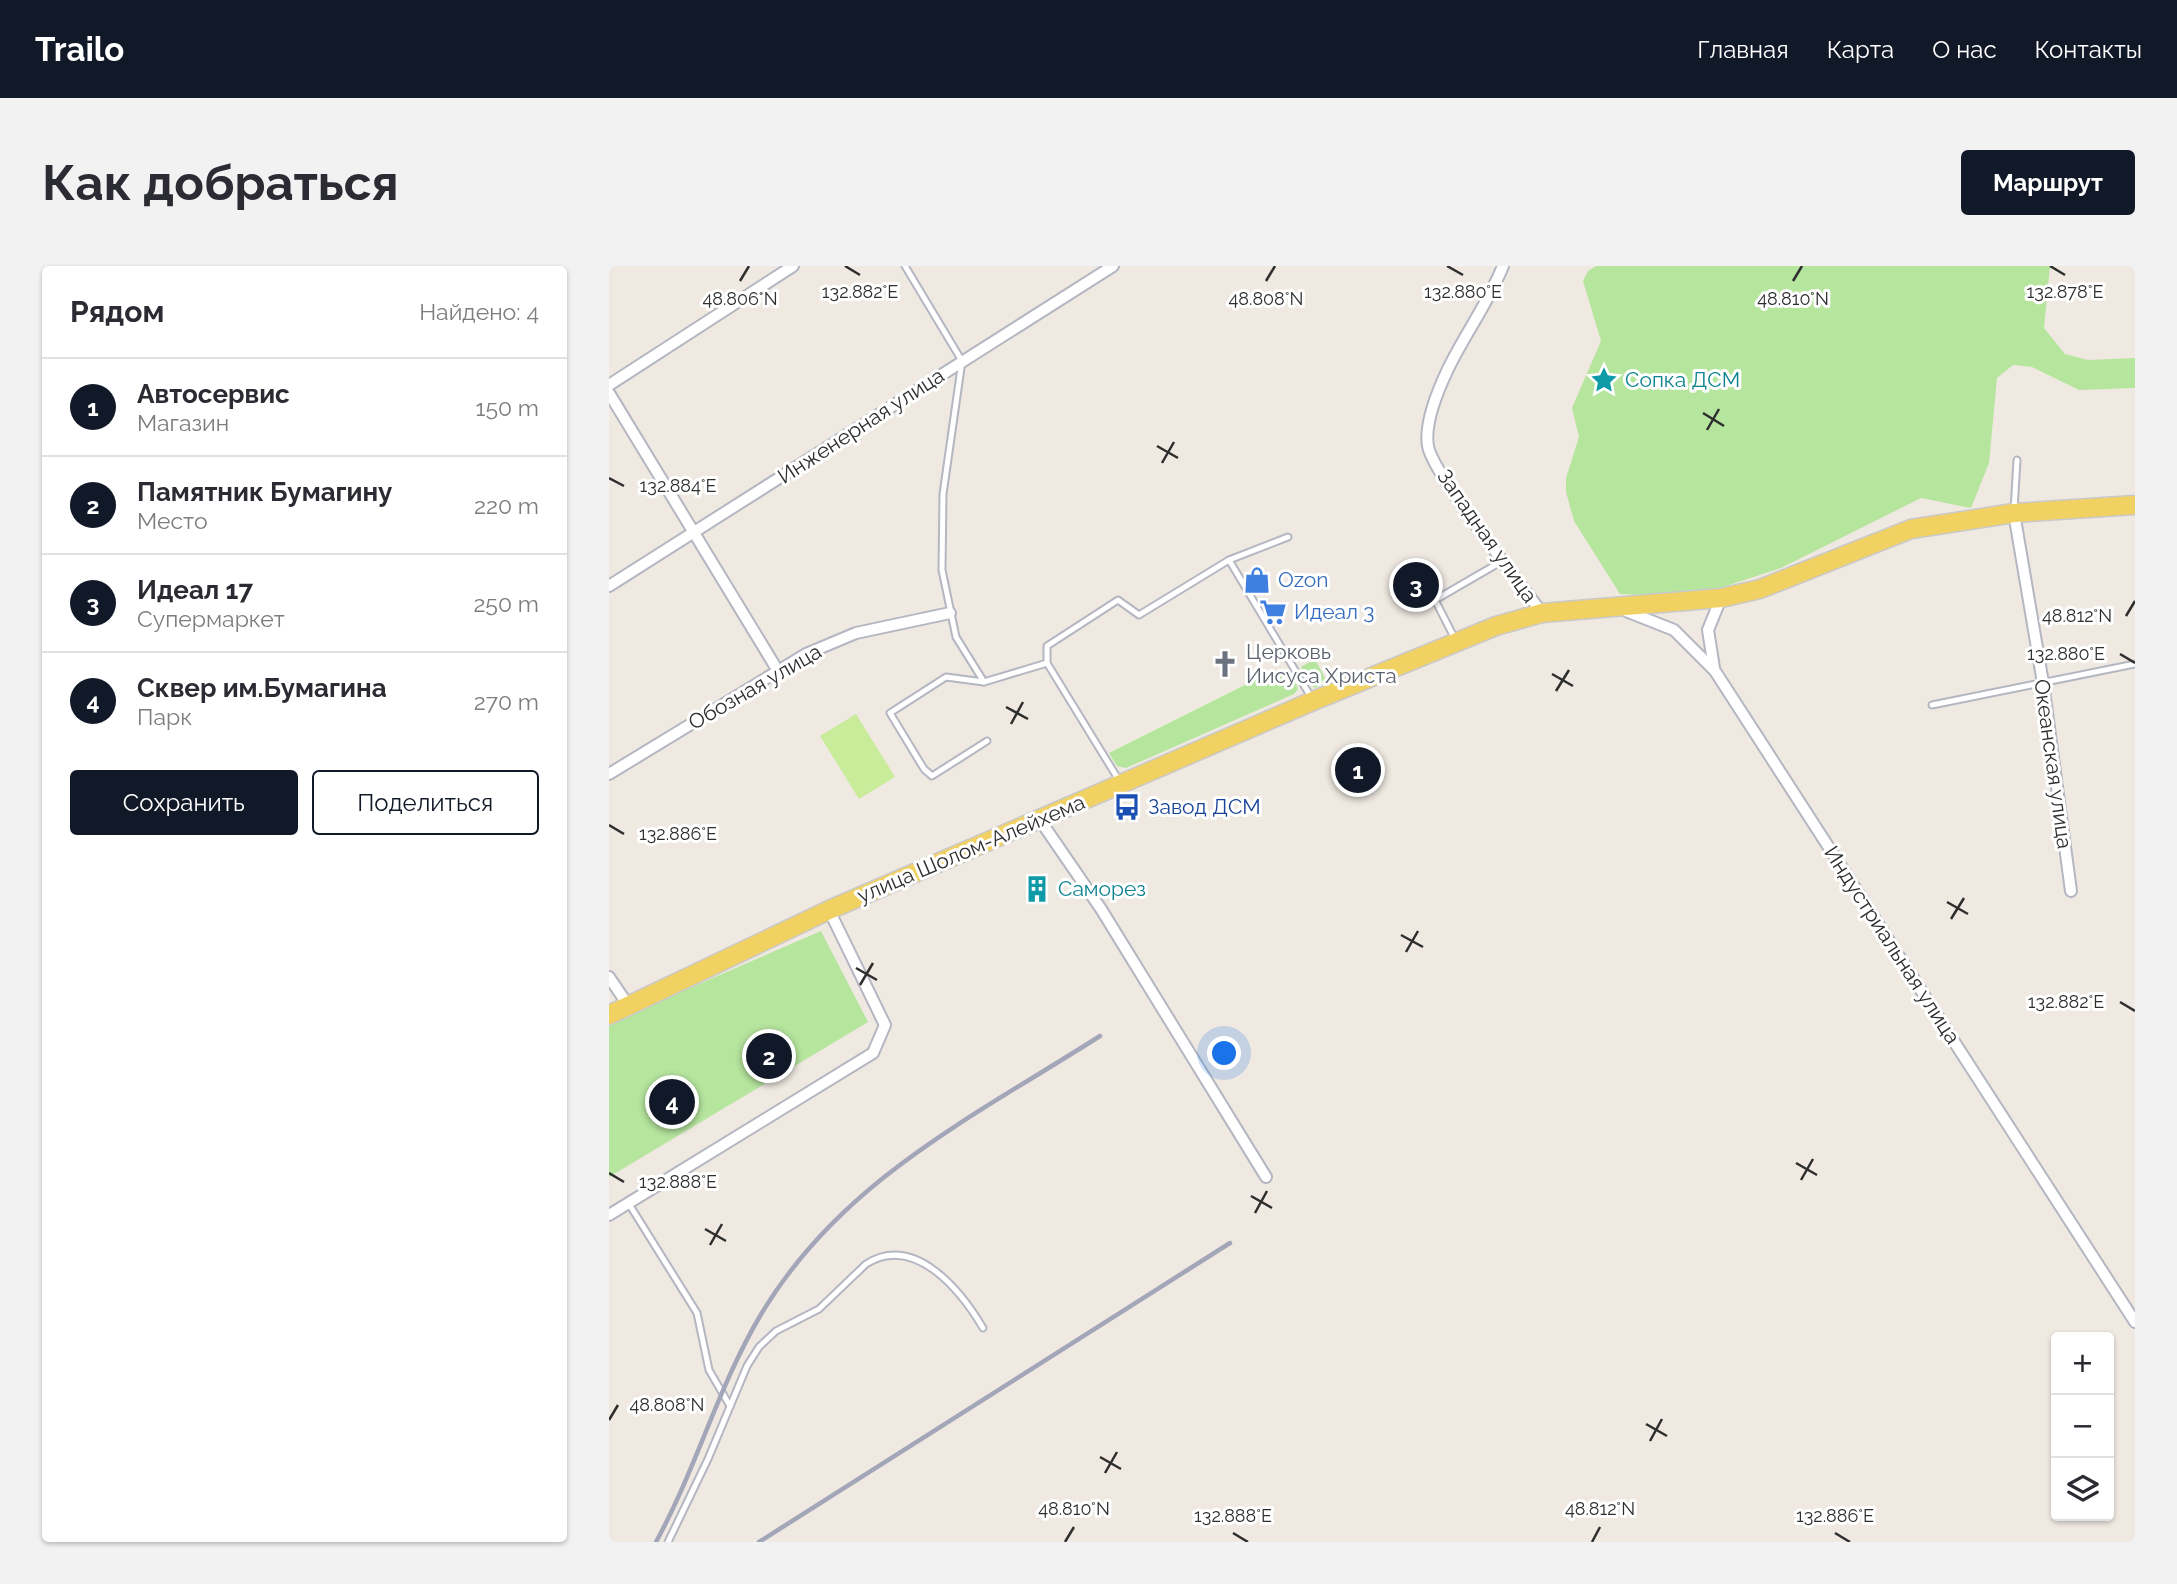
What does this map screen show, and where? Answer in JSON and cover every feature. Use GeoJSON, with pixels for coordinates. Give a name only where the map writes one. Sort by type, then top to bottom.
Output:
{"type":"FeatureCollection","features":[{"type":"Feature","properties":{"kind":"main road","name":"улица Шолом-Алейхема"},"geometry":{"type":"LineString","coordinates":[[609,1015],[829,910],[1313,701],[1496,626],[1542,613],[1721,598],[1760,589],[1911,529],[2014,513],[2135,505]]}},
{"type":"Feature","properties":{"kind":"street"},"geometry":{"type":"LineString","coordinates":[[609,385],[793,266]]}},
{"type":"Feature","properties":{"kind":"street","name":"Инженерная улица"},"geometry":{"type":"LineString","coordinates":[[609,586],[1113,266]]}},
{"type":"Feature","properties":{"kind":"street","name":"Западная улица"},"geometry":{"type":"LineString","coordinates":[[1503,266],[1474,326],[1448,369],[1433,409],[1428,447],[1442,475],[1542,613]]}},
{"type":"Feature","properties":{"kind":"street"},"geometry":{"type":"LineString","coordinates":[[609,393],[778,671]]}},
{"type":"Feature","properties":{"kind":"street","name":"Океанская улица"},"geometry":{"type":"LineString","coordinates":[[2014,513],[2043,683],[2071,891]]}},
{"type":"Feature","properties":{"kind":"street"},"geometry":{"type":"LineString","coordinates":[[1715,671],[1708,630],[1721,598]]}},
{"type":"Feature","properties":{"kind":"street","name":"Индустриальная улица"},"geometry":{"type":"LineString","coordinates":[[1615,606],[1674,630],[1694,647],[1715,671],[2135,1322]]}},
{"type":"Feature","properties":{"kind":"street","name":"Обозная улица"},"geometry":{"type":"LineString","coordinates":[[609,774],[807,654],[856,634],[950,613]]}},
{"type":"Feature","properties":{"kind":"street"},"geometry":{"type":"LineString","coordinates":[[1040,820],[1101,909],[1266,1177]]}},
{"type":"Feature","properties":{"kind":"street"},"geometry":{"type":"LineString","coordinates":[[609,1215],[873,1053],[885,1025],[829,910]]}},
{"type":"Feature","properties":{"kind":"street"},"geometry":{"type":"LineString","coordinates":[[609,977],[628,1005]]}},
{"type":"Feature","properties":{"kind":"lane"},"geometry":{"type":"LineString","coordinates":[[905,266],[962,361],[943,494],[942,570],[956,637],[984,682]]}},
{"type":"Feature","properties":{"kind":"lane"},"geometry":{"type":"LineString","coordinates":[[2014,513],[2017,460]]}},
{"type":"Feature","properties":{"kind":"lane"},"geometry":{"type":"LineString","coordinates":[[1122,785],[1047,663],[1047,646],[1118,600],[1139,615],[1229,560],[1288,537]]}},
{"type":"Feature","properties":{"kind":"lane"},"geometry":{"type":"LineString","coordinates":[[1229,560],[1313,701]]}},
{"type":"Feature","properties":{"kind":"lane"},"geometry":{"type":"LineString","coordinates":[[1457,643],[1436,600],[1504,560]]}},
{"type":"Feature","properties":{"kind":"lane"},"geometry":{"type":"LineString","coordinates":[[987,741],[932,776],[924,769],[890,713],[946,677],[984,682],[1047,663]]}},
{"type":"Feature","properties":{"kind":"lane"},"geometry":{"type":"LineString","coordinates":[[1932,705],[2135,664]]}},
{"type":"Feature","properties":{"kind":"lane"},"geometry":{"type":"LineString","coordinates":[[629,1204],[697,1314],[709,1370],[730,1406]]}},
{"type":"Feature","properties":{"kind":"lane"},"geometry":{"type":"LineString","coordinates":[[668,1542],[747,1366],[767,1339],[819,1309],[874,1259],[896,1256],[927,1265],[957,1290],[983,1328]]}},
{"type":"Feature","properties":{"kind":"green space"},"geometry":{"type":"Polygon","coordinates":[[[1596,266],[2050,266],[2044,328],[2065,354],[2088,360],[2135,358],[2135,388],[2079,390],[2032,367],[2013,365],[1997,378],[1989,463],[1971,508],[1921,498],[1781,568],[1693,597],[1620,594],[1574,521],[1566,492],[1566,478],[1579,437],[1572,408],[1601,341],[1583,281],[1588,271],[1596,266]]]}},
{"type":"Feature","properties":{"kind":"green space"},"geometry":{"type":"Polygon","coordinates":[[[1315,659],[1327,682],[1315,688],[1308,683],[1301,667],[1315,659]]]}},
{"type":"Feature","properties":{"kind":"green space"},"geometry":{"type":"Polygon","coordinates":[[[1275,670],[1291,671],[1298,689],[1294,694],[1126,768],[1117,766],[1109,753],[1275,670]]]}},
{"type":"Feature","properties":{"kind":"green space"},"geometry":{"type":"Polygon","coordinates":[[[856,714],[895,777],[859,799],[820,736],[856,714]]]}},
{"type":"Feature","properties":{"kind":"green space"},"geometry":{"type":"Polygon","coordinates":[[[821,931],[868,1022],[609,1177],[609,1026],[632,1013],[821,931]]]}},
{"type":"Feature","properties":{"kind":"railway"},"geometry":{"type":"LineString","coordinates":[[656,1542],[745,1343],[792,1269],[829,1227],[869,1189],[912,1156],[1100,1036]]}},
{"type":"Feature","properties":{"kind":"railway"},"geometry":{"type":"LineString","coordinates":[[759,1542],[1230,1243]]}},
{"type":"Feature","properties":{"kind":"place","name":"Сопка ДСМ"},"geometry":{"type":"Point","coordinates":[1604,380]}},
{"type":"Feature","properties":{"kind":"place","name":"Ozon"},"geometry":{"type":"Point","coordinates":[1257,580]}},
{"type":"Feature","properties":{"kind":"place","name":"Идеал 17"},"geometry":{"type":"Point","coordinates":[1416,585]}},
{"type":"Feature","properties":{"kind":"place","name":"Идеал 3"},"geometry":{"type":"Point","coordinates":[1273,612]}},
{"type":"Feature","properties":{"kind":"place","name":"Церковь Иисуса Христа"},"geometry":{"type":"Point","coordinates":[1225,664]}},
{"type":"Feature","properties":{"kind":"place","name":"Автосервис"},"geometry":{"type":"Point","coordinates":[1358,770]}},
{"type":"Feature","properties":{"kind":"place","name":"Завод ДСМ"},"geometry":{"type":"Point","coordinates":[1127,807]}},
{"type":"Feature","properties":{"kind":"place","name":"Саморез"},"geometry":{"type":"Point","coordinates":[1037,889]}},
{"type":"Feature","properties":{"kind":"place","name":"Памятник Бумагину"},"geometry":{"type":"Point","coordinates":[769,1056]}},
{"type":"Feature","properties":{"kind":"place","name":"Сквер им.Бумагина"},"geometry":{"type":"Point","coordinates":[672,1102]}}]}
